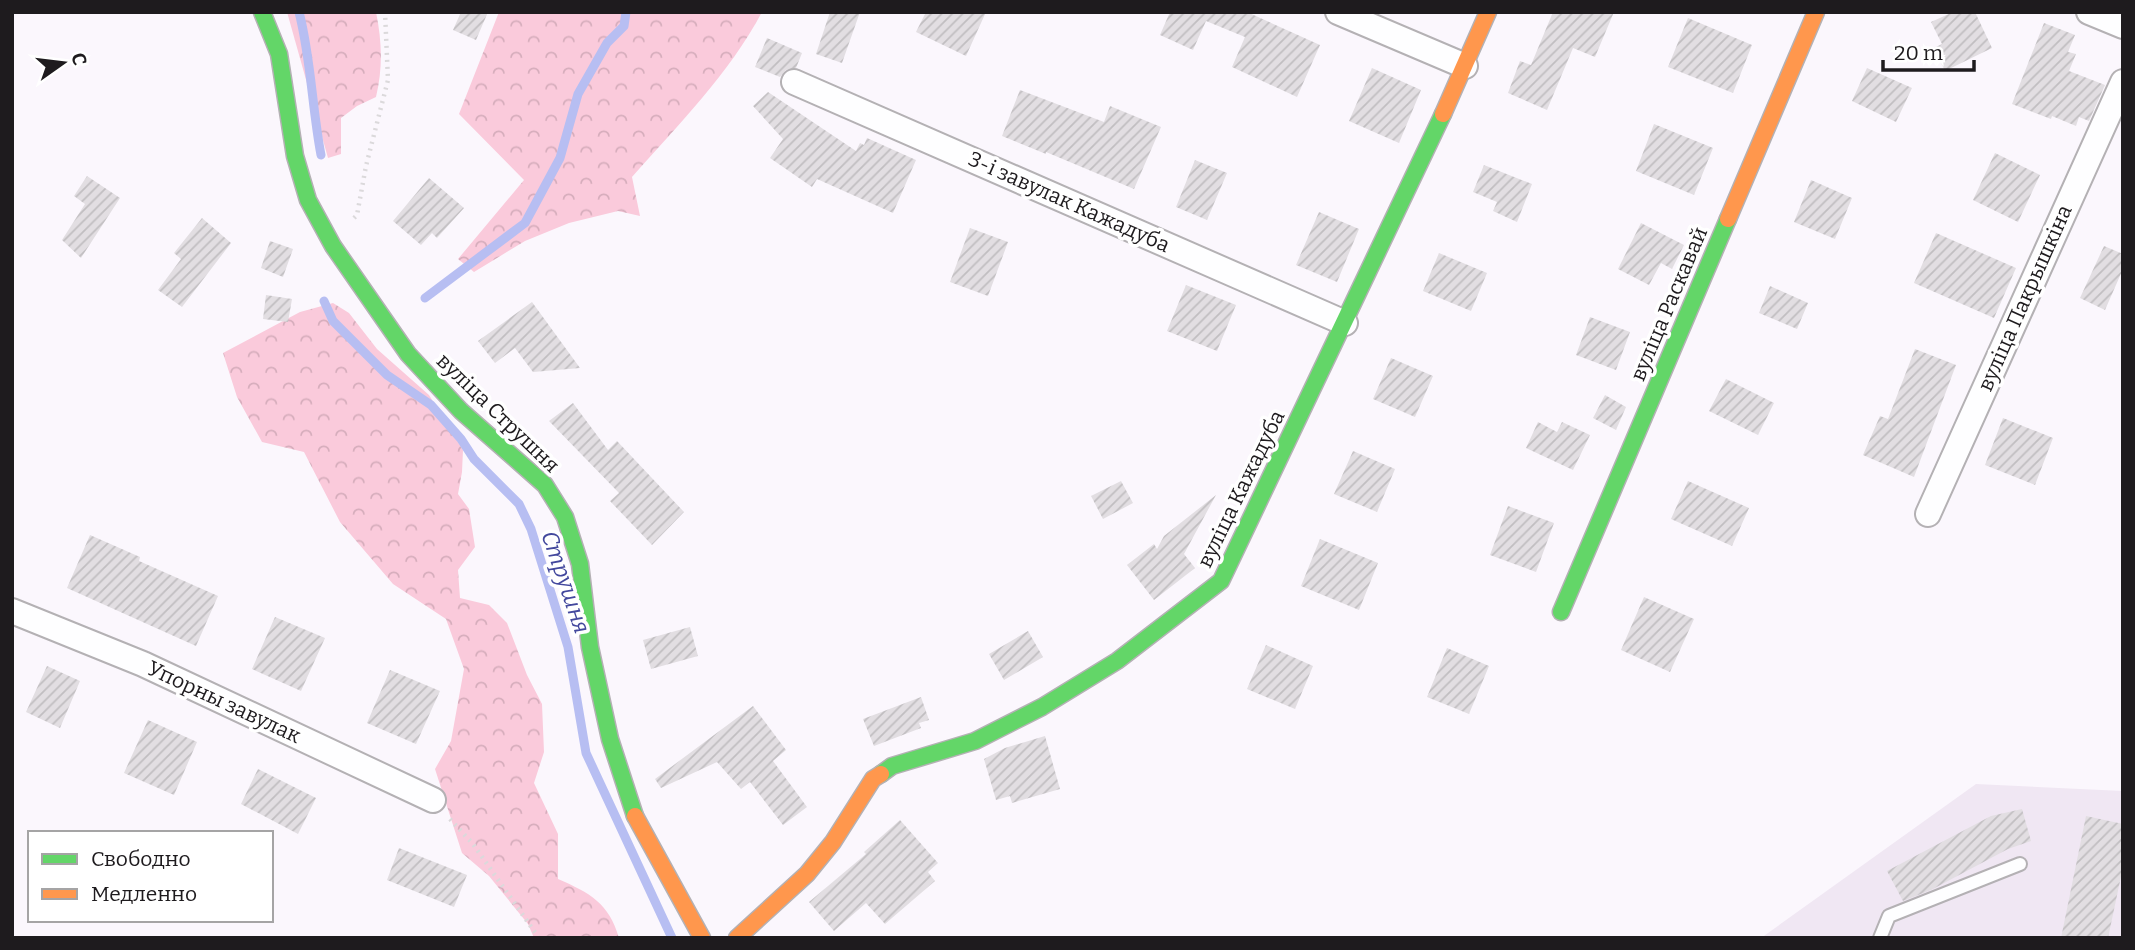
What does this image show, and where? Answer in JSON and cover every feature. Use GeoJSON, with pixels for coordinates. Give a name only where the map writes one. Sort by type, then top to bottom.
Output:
{"type":"FeatureCollection","features":[{"type":"Feature","properties":{"kind":"street","name":"вуліца Струшня"},"geometry":{"type":"LineString","coordinates":[[262,12],[279,54],[295,156],[304,189],[328,238],[408,354],[461,411],[545,485],[565,517],[580,564],[590,647],[610,739],[631,808],[702,938]]}},
{"type":"Feature","properties":{"kind":"street"},"geometry":{"type":"LineString","coordinates":[[1338,12],[1465,66]]}},
{"type":"Feature","properties":{"kind":"street","name":"вуліца Кажадуба"},"geometry":{"type":"LineString","coordinates":[[737,938],[807,874],[833,842],[873,779],[892,766],[975,741],[1042,707],[1117,661],[1221,582],[1345,323],[1488,12]]}},
{"type":"Feature","properties":{"kind":"street","name":"вуліца Раскавай"},"geometry":{"type":"LineString","coordinates":[[1561,612],[1816,12]]}},
{"type":"Feature","properties":{"kind":"street"},"geometry":{"type":"LineString","coordinates":[[2089,12],[2123,26]]}},
{"type":"Feature","properties":{"kind":"street","name":"3-і завулак Кажадуба"},"geometry":{"type":"LineString","coordinates":[[794,82],[1345,323]]}},
{"type":"Feature","properties":{"kind":"street","name":"вуліца Пакрышкіна"},"geometry":{"type":"LineString","coordinates":[[1928,514],[2123,82]]}},
{"type":"Feature","properties":{"kind":"street","name":"Упорны завулак"},"geometry":{"type":"LineString","coordinates":[[12,611],[143,664],[433,800]]}},
{"type":"Feature","properties":{"kind":"lane"},"geometry":{"type":"LineString","coordinates":[[1880,938],[1889,916],[2020,864]]}},
{"type":"Feature","properties":{"kind":"path"},"geometry":{"type":"LineString","coordinates":[[328,238],[357,215],[366,166],[388,80],[385,12]]}},
{"type":"Feature","properties":{"kind":"path"},"geometry":{"type":"LineString","coordinates":[[433,800],[473,844],[539,938]]}},
{"type":"Feature","properties":{"kind":"shaded area"},"geometry":{"type":"Polygon","coordinates":[[[1976,784],[2123,791],[2123,938],[1761,938],[1976,784]]]}},
{"type":"Feature","properties":{"kind":"green space"},"geometry":{"type":"Polygon","coordinates":[[[287,12],[376,12],[381,54],[376,97],[341,118],[341,154],[328,158],[287,12]]]}},
{"type":"Feature","properties":{"kind":"green space"},"geometry":{"type":"Polygon","coordinates":[[[499,12],[762,12],[718,78],[632,177],[640,216],[618,211],[569,223],[525,241],[474,272],[458,259],[524,180],[459,114],[499,12]]]}},
{"type":"Feature","properties":{"kind":"green space"},"geometry":{"type":"Polygon","coordinates":[[[333,303],[349,313],[377,349],[429,395],[463,450],[458,494],[469,509],[475,547],[458,570],[460,598],[489,605],[507,623],[527,675],[542,704],[544,752],[534,783],[558,834],[558,879],[597,901],[610,916],[619,938],[534,938],[528,924],[489,876],[462,853],[435,769],[451,741],[464,669],[446,619],[393,584],[340,522],[304,452],[262,442],[237,397],[223,353],[300,312],[333,303]]]}},
{"type":"Feature","properties":{"kind":"building"},"geometry":{"type":"Polygon","coordinates":[[[461,12],[488,12],[476,40],[453,30],[461,12]]]}},
{"type":"Feature","properties":{"kind":"building"},"geometry":{"type":"Polygon","coordinates":[[[830,12],[860,12],[842,63],[816,54],[830,12]]]}},
{"type":"Feature","properties":{"kind":"building"},"geometry":{"type":"Polygon","coordinates":[[[926,12],[986,12],[966,56],[916,32],[926,12]]]}},
{"type":"Feature","properties":{"kind":"building"},"geometry":{"type":"Polygon","coordinates":[[[1170,12],[1247,12],[1320,45],[1297,97],[1232,67],[1245,37],[1206,21],[1193,50],[1160,35],[1170,12]]]}},
{"type":"Feature","properties":{"kind":"building"},"geometry":{"type":"Polygon","coordinates":[[[1553,12],[1614,12],[1595,57],[1573,48],[1547,110],[1508,93],[1520,61],[1531,65],[1553,12]]]}},
{"type":"Feature","properties":{"kind":"building"},"geometry":{"type":"Polygon","coordinates":[[[1953,12],[1975,12],[1992,48],[1945,71],[1934,48],[1942,44],[1931,22],[1953,12]]]}},
{"type":"Feature","properties":{"kind":"building"},"geometry":{"type":"Polygon","coordinates":[[[1688,18],[1752,45],[1733,93],[1668,67],[1688,18]]]}},
{"type":"Feature","properties":{"kind":"building"},"geometry":{"type":"Polygon","coordinates":[[[2044,23],[2075,35],[2068,52],[2076,54],[2069,71],[2105,85],[2089,121],[2079,117],[2076,126],[2012,104],[2044,23]]]}},
{"type":"Feature","properties":{"kind":"building"},"geometry":{"type":"Polygon","coordinates":[[[767,38],[802,53],[796,68],[786,70],[780,77],[755,67],[767,38]]]}},
{"type":"Feature","properties":{"kind":"building"},"geometry":{"type":"Polygon","coordinates":[[[1372,68],[1421,90],[1399,143],[1349,121],[1372,68]]]}},
{"type":"Feature","properties":{"kind":"building"},"geometry":{"type":"Polygon","coordinates":[[[1867,68],[1912,88],[1896,122],[1852,101],[1867,68]]]}},
{"type":"Feature","properties":{"kind":"building"},"geometry":{"type":"Polygon","coordinates":[[[1020,90],[1104,122],[1110,106],[1161,127],[1134,189],[1002,136],[1020,90]]]}},
{"type":"Feature","properties":{"kind":"building"},"geometry":{"type":"Polygon","coordinates":[[[768,92],[856,151],[860,143],[864,145],[867,138],[916,160],[893,213],[817,179],[812,187],[770,158],[783,139],[753,106],[768,92]]]}},
{"type":"Feature","properties":{"kind":"building"},"geometry":{"type":"Polygon","coordinates":[[[1654,124],[1713,148],[1694,195],[1636,171],[1654,124]]]}},
{"type":"Feature","properties":{"kind":"building"},"geometry":{"type":"Polygon","coordinates":[[[1995,153],[2040,175],[2018,222],[1973,200],[1995,153]]]}},
{"type":"Feature","properties":{"kind":"building"},"geometry":{"type":"Polygon","coordinates":[[[1195,160],[1227,173],[1207,220],[1176,207],[1195,160]]]}},
{"type":"Feature","properties":{"kind":"building"},"geometry":{"type":"Polygon","coordinates":[[[1484,165],[1532,184],[1517,222],[1493,211],[1497,202],[1473,192],[1484,165]]]}},
{"type":"Feature","properties":{"kind":"building"},"geometry":{"type":"Polygon","coordinates":[[[87,176],[120,198],[81,258],[62,240],[85,204],[74,196],[87,176]]]}},
{"type":"Feature","properties":{"kind":"building"},"geometry":{"type":"Polygon","coordinates":[[[429,178],[464,208],[437,238],[432,233],[421,245],[393,221],[429,178]]]}},
{"type":"Feature","properties":{"kind":"building"},"geometry":{"type":"Polygon","coordinates":[[[1811,180],[1852,198],[1835,239],[1794,222],[1811,180]]]}},
{"type":"Feature","properties":{"kind":"building"},"geometry":{"type":"Polygon","coordinates":[[[1319,212],[1359,229],[1337,282],[1296,265],[1319,212]]]}},
{"type":"Feature","properties":{"kind":"building"},"geometry":{"type":"Polygon","coordinates":[[[202,218],[231,243],[182,307],[158,290],[181,259],[174,253],[202,218]]]}},
{"type":"Feature","properties":{"kind":"building"},"geometry":{"type":"Polygon","coordinates":[[[1641,223],[1684,245],[1672,269],[1661,263],[1649,285],[1618,269],[1641,223]]]}},
{"type":"Feature","properties":{"kind":"building"},"geometry":{"type":"Polygon","coordinates":[[[970,228],[1008,242],[988,296],[950,282],[970,228]]]}},
{"type":"Feature","properties":{"kind":"building"},"geometry":{"type":"Polygon","coordinates":[[[1936,233],[2016,268],[1994,318],[1914,283],[1936,233]]]}},
{"type":"Feature","properties":{"kind":"building"},"geometry":{"type":"Polygon","coordinates":[[[270,241],[293,249],[283,277],[261,268],[270,241]]]}},
{"type":"Feature","properties":{"kind":"building"},"geometry":{"type":"Polygon","coordinates":[[[2104,246],[2123,254],[2123,269],[2105,310],[2080,298],[2104,246]]]}},
{"type":"Feature","properties":{"kind":"building"},"geometry":{"type":"Polygon","coordinates":[[[1439,253],[1487,273],[1471,311],[1423,291],[1439,253]]]}},
{"type":"Feature","properties":{"kind":"building"},"geometry":{"type":"Polygon","coordinates":[[[1186,285],[1236,305],[1217,351],[1167,331],[1186,285]]]}},
{"type":"Feature","properties":{"kind":"building"},"geometry":{"type":"Polygon","coordinates":[[[1770,286],[1808,303],[1797,329],[1759,313],[1770,286]]]}},
{"type":"Feature","properties":{"kind":"building"},"geometry":{"type":"Polygon","coordinates":[[[266,295],[292,299],[288,322],[263,319],[266,295]]]}},
{"type":"Feature","properties":{"kind":"building"},"geometry":{"type":"Polygon","coordinates":[[[532,302],[580,368],[533,372],[515,348],[495,363],[478,341],[532,302]]]}},
{"type":"Feature","properties":{"kind":"building"},"geometry":{"type":"Polygon","coordinates":[[[1590,317],[1630,332],[1616,370],[1576,355],[1590,317]]]}},
{"type":"Feature","properties":{"kind":"building"},"geometry":{"type":"Polygon","coordinates":[[[1915,349],[1956,365],[1914,477],[1863,455],[1880,416],[1888,419],[1915,349]]]}},
{"type":"Feature","properties":{"kind":"building"},"geometry":{"type":"Polygon","coordinates":[[[1391,358],[1433,376],[1415,417],[1373,399],[1391,358]]]}},
{"type":"Feature","properties":{"kind":"building"},"geometry":{"type":"Polygon","coordinates":[[[1726,379],[1774,403],[1758,435],[1709,411],[1726,379]]]}},
{"type":"Feature","properties":{"kind":"building"},"geometry":{"type":"Polygon","coordinates":[[[1605,395],[1626,407],[1616,430],[1593,418],[1605,395]]]}},
{"type":"Feature","properties":{"kind":"building"},"geometry":{"type":"Polygon","coordinates":[[[573,403],[608,450],[617,441],[684,512],[652,545],[610,501],[619,493],[549,421],[573,403]]]}},
{"type":"Feature","properties":{"kind":"building"},"geometry":{"type":"Polygon","coordinates":[[[2003,418],[2053,438],[2035,485],[1985,465],[2003,418]]]}},
{"type":"Feature","properties":{"kind":"building"},"geometry":{"type":"Polygon","coordinates":[[[1538,422],[1557,432],[1562,422],[1590,435],[1573,470],[1526,448],[1538,422]]]}},
{"type":"Feature","properties":{"kind":"building"},"geometry":{"type":"Polygon","coordinates":[[[1353,451],[1395,469],[1377,512],[1334,494],[1353,451]]]}},
{"type":"Feature","properties":{"kind":"building"},"geometry":{"type":"Polygon","coordinates":[[[1121,481],[1133,503],[1103,519],[1091,496],[1121,481]]]}},
{"type":"Feature","properties":{"kind":"building"},"geometry":{"type":"Polygon","coordinates":[[[1688,481],[1749,508],[1732,546],[1671,519],[1688,481]]]}},
{"type":"Feature","properties":{"kind":"building"},"geometry":{"type":"Polygon","coordinates":[[[1216,495],[1184,554],[1195,568],[1154,600],[1127,565],[1154,544],[1157,549],[1164,536],[1216,495]]]}},
{"type":"Feature","properties":{"kind":"building"},"geometry":{"type":"Polygon","coordinates":[[[1508,506],[1554,523],[1536,572],[1490,555],[1508,506]]]}},
{"type":"Feature","properties":{"kind":"building"},"geometry":{"type":"Polygon","coordinates":[[[90,535],[140,557],[139,561],[218,596],[196,646],[67,588],[90,535]]]}},
{"type":"Feature","properties":{"kind":"building"},"geometry":{"type":"Polygon","coordinates":[[[1320,539],[1378,563],[1359,610],[1301,586],[1320,539]]]}},
{"type":"Feature","properties":{"kind":"building"},"geometry":{"type":"Polygon","coordinates":[[[1644,597],[1694,619],[1670,672],[1621,650],[1644,597]]]}},
{"type":"Feature","properties":{"kind":"building"},"geometry":{"type":"Polygon","coordinates":[[[275,617],[325,638],[301,691],[252,669],[275,617]]]}},
{"type":"Feature","properties":{"kind":"building"},"geometry":{"type":"Polygon","coordinates":[[[690,627],[698,656],[651,669],[643,640],[690,627]]]}},
{"type":"Feature","properties":{"kind":"building"},"geometry":{"type":"Polygon","coordinates":[[[1028,631],[1043,657],[1004,680],[989,654],[1028,631]]]}},
{"type":"Feature","properties":{"kind":"building"},"geometry":{"type":"Polygon","coordinates":[[[1266,645],[1313,666],[1295,709],[1247,689],[1266,645]]]}},
{"type":"Feature","properties":{"kind":"building"},"geometry":{"type":"Polygon","coordinates":[[[1447,648],[1489,666],[1469,714],[1427,697],[1447,648]]]}},
{"type":"Feature","properties":{"kind":"building"},"geometry":{"type":"Polygon","coordinates":[[[47,666],[80,681],[60,728],[26,712],[47,666]]]}},
{"type":"Feature","properties":{"kind":"building"},"geometry":{"type":"Polygon","coordinates":[[[390,670],[440,691],[416,744],[367,723],[390,670]]]}},
{"type":"Feature","properties":{"kind":"building"},"geometry":{"type":"Polygon","coordinates":[[[921,697],[929,720],[919,723],[921,728],[874,746],[863,719],[921,697]]]}},
{"type":"Feature","properties":{"kind":"building"},"geometry":{"type":"Polygon","coordinates":[[[753,706],[786,750],[773,761],[807,807],[783,825],[750,782],[741,789],[717,762],[661,788],[655,779],[753,706]]]}},
{"type":"Feature","properties":{"kind":"building"},"geometry":{"type":"Polygon","coordinates":[[[148,720],[197,742],[174,795],[124,773],[148,720]]]}},
{"type":"Feature","properties":{"kind":"building"},"geometry":{"type":"Polygon","coordinates":[[[1045,736],[1060,789],[1012,803],[1010,796],[996,800],[984,759],[1005,748],[1045,736]]]}},
{"type":"Feature","properties":{"kind":"building"},"geometry":{"type":"Polygon","coordinates":[[[258,769],[316,798],[298,834],[241,804],[258,769]]]}},
{"type":"Feature","properties":{"kind":"building"},"geometry":{"type":"Polygon","coordinates":[[[2022,809],[2031,841],[2008,849],[1931,890],[1903,901],[1887,871],[1991,816],[2022,809]]]}},
{"type":"Feature","properties":{"kind":"building"},"geometry":{"type":"Polygon","coordinates":[[[2086,816],[2123,824],[2123,867],[2108,938],[2061,938],[2086,816]]]}},
{"type":"Feature","properties":{"kind":"building"},"geometry":{"type":"Polygon","coordinates":[[[900,820],[938,863],[928,872],[935,881],[885,924],[866,903],[834,931],[809,902],[866,854],[864,852],[900,820]]]}},
{"type":"Feature","properties":{"kind":"building"},"geometry":{"type":"Polygon","coordinates":[[[399,848],[467,875],[454,907],[387,880],[399,848]]]}},
{"type":"Feature","properties":{"kind":"waterway","name":"Струшня"},"geometry":{"type":"LineString","coordinates":[[299,12],[321,155]]}},
{"type":"Feature","properties":{"kind":"waterway"},"geometry":{"type":"LineString","coordinates":[[425,298],[525,223],[560,158],[578,94],[607,43],[624,26],[626,12]]}},
{"type":"Feature","properties":{"kind":"waterway","name":"Струшня"},"geometry":{"type":"LineString","coordinates":[[324,301],[333,321],[387,375],[431,405],[461,439],[474,459],[519,504],[531,529],[568,647],[586,753],[672,938]]}},
{"type":"Feature","properties":{"kind":"traffic: fast"},"geometry":{"type":"LineString","coordinates":[[262,12],[279,54],[295,156],[308,200],[333,246],[408,354],[461,411],[545,485],[565,517],[580,564],[590,647],[610,739],[635,816]]}},
{"type":"Feature","properties":{"kind":"traffic: fast"},"geometry":{"type":"LineString","coordinates":[[881,774],[892,766],[975,741],[1042,707],[1117,661],[1221,581],[1443,114]]}},
{"type":"Feature","properties":{"kind":"traffic: fast"},"geometry":{"type":"LineString","coordinates":[[1561,612],[1728,219]]}},
{"type":"Feature","properties":{"kind":"traffic: slow"},"geometry":{"type":"LineString","coordinates":[[1443,114],[1488,12]]}},
{"type":"Feature","properties":{"kind":"traffic: slow"},"geometry":{"type":"LineString","coordinates":[[1728,219],[1816,12]]}},
{"type":"Feature","properties":{"kind":"traffic: slow"},"geometry":{"type":"LineString","coordinates":[[737,938],[807,874],[833,842],[873,779],[881,774]]}},
{"type":"Feature","properties":{"kind":"traffic: slow"},"geometry":{"type":"LineString","coordinates":[[635,816],[702,938]]}}]}
